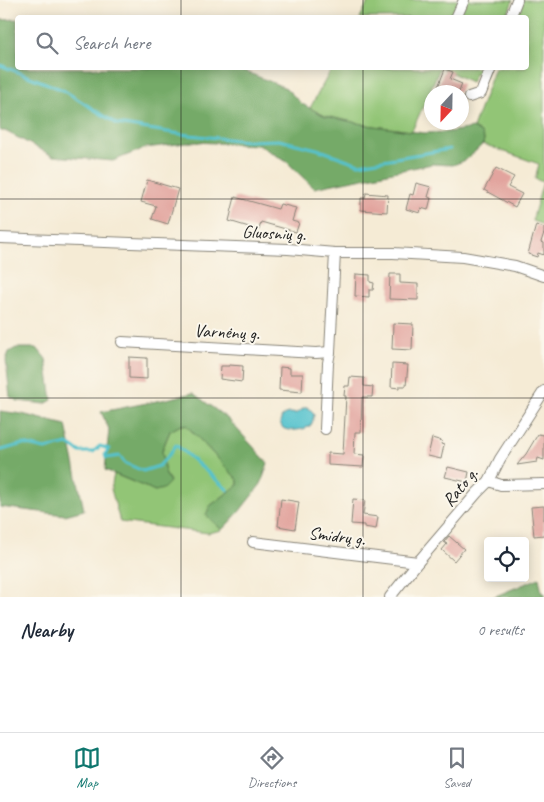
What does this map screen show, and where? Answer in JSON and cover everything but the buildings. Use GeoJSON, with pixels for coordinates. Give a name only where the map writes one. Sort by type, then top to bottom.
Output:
{"type":"FeatureCollection","features":[{"type":"Feature","properties":{"kind":"street"},"geometry":{"type":"LineString","coordinates":[[457,15],[464,0]]}},
{"type":"Feature","properties":{"kind":"street"},"geometry":{"type":"LineString","coordinates":[[511,15],[517,0]]}},
{"type":"Feature","properties":{"kind":"street"},"geometry":{"type":"LineString","coordinates":[[469,97],[481,93],[490,70]]}},
{"type":"Feature","properties":{"kind":"street","name":"Gluosnių g."},"geometry":{"type":"LineString","coordinates":[[0,238],[462,257],[515,266],[544,276]]}},
{"type":"Feature","properties":{"kind":"street"},"geometry":{"type":"LineString","coordinates":[[325,429],[335,253]]}},
{"type":"Feature","properties":{"kind":"street","name":"Varnėnų g."},"geometry":{"type":"LineString","coordinates":[[122,342],[316,353],[330,352]]}},
{"type":"Feature","properties":{"kind":"street","name":"Rato g."},"geometry":{"type":"LineString","coordinates":[[390,597],[489,481],[500,459],[544,391]]}},
{"type":"Feature","properties":{"kind":"street"},"geometry":{"type":"LineString","coordinates":[[489,481],[501,485],[544,484]]}},
{"type":"Feature","properties":{"kind":"street","name":"Smidrų g."},"geometry":{"type":"LineString","coordinates":[[253,542],[418,562]]}},
{"type":"Feature","properties":{"kind":"green space"},"geometry":{"type":"Polygon","coordinates":[[[369,0],[513,0],[508,15],[362,15],[369,0]]]}},
{"type":"Feature","properties":{"kind":"green space"},"geometry":{"type":"Polygon","coordinates":[[[521,0],[544,0],[544,225],[532,221],[543,182],[535,179],[539,164],[483,144],[484,139],[481,133],[473,128],[494,70],[529,70],[529,15],[516,15],[521,0]]]}},
{"type":"Feature","properties":{"kind":"green space"},"geometry":{"type":"Polygon","coordinates":[[[15,19],[15,70],[242,70],[286,88],[302,104],[325,116],[367,125],[424,133],[469,130],[473,128],[481,133],[484,139],[483,144],[466,160],[453,165],[432,164],[314,188],[287,162],[259,145],[194,142],[145,148],[113,161],[53,156],[5,131],[0,131],[0,20],[15,19]]]}},
{"type":"Feature","properties":{"kind":"green space"},"geometry":{"type":"Polygon","coordinates":[[[331,70],[439,70],[432,85],[424,85],[424,104],[412,131],[367,125],[325,116],[310,108],[331,70]]]}},
{"type":"Feature","properties":{"kind":"green space"},"geometry":{"type":"Polygon","coordinates":[[[446,70],[487,70],[484,77],[476,72],[471,82],[446,70]]]}},
{"type":"Feature","properties":{"kind":"green space"},"geometry":{"type":"Polygon","coordinates":[[[16,348],[37,348],[46,359],[52,400],[45,404],[18,401],[10,397],[6,360],[9,352],[16,348]]]}},
{"type":"Feature","properties":{"kind":"green space"},"geometry":{"type":"Polygon","coordinates":[[[193,393],[228,419],[268,463],[261,484],[222,530],[206,515],[210,506],[238,485],[238,480],[186,425],[181,425],[170,431],[162,450],[165,473],[170,482],[163,489],[155,491],[105,470],[109,429],[101,412],[193,393]]]}},
{"type":"Feature","properties":{"kind":"green space"},"geometry":{"type":"Polygon","coordinates":[[[0,411],[22,414],[66,425],[84,510],[65,515],[0,507],[0,411]]]}},
{"type":"Feature","properties":{"kind":"green space"},"geometry":{"type":"Polygon","coordinates":[[[181,425],[186,425],[238,480],[238,485],[210,506],[206,515],[222,530],[208,533],[120,522],[111,489],[114,474],[155,491],[170,481],[165,473],[162,451],[170,431],[181,425]]]}},
{"type":"Feature","properties":{"kind":"green space"},"geometry":{"type":"Polygon","coordinates":[[[539,578],[544,597],[493,597],[539,578]]]}},
{"type":"Feature","properties":{"kind":"water"},"geometry":{"type":"Polygon","coordinates":[[[307,407],[314,415],[310,426],[296,430],[283,428],[281,419],[283,415],[297,413],[307,407]]]}},
{"type":"Feature","properties":{"kind":"waterway"},"geometry":{"type":"LineString","coordinates":[[0,65],[63,90],[117,124],[180,134],[247,141],[279,140],[317,149],[359,164],[450,149]]}},
{"type":"Feature","properties":{"kind":"waterway"},"geometry":{"type":"LineString","coordinates":[[0,450],[23,444],[45,449],[68,444],[80,452],[93,452],[100,446],[109,449],[105,454],[106,458],[120,456],[125,463],[143,471],[159,466],[176,445],[228,490]]}}]}
